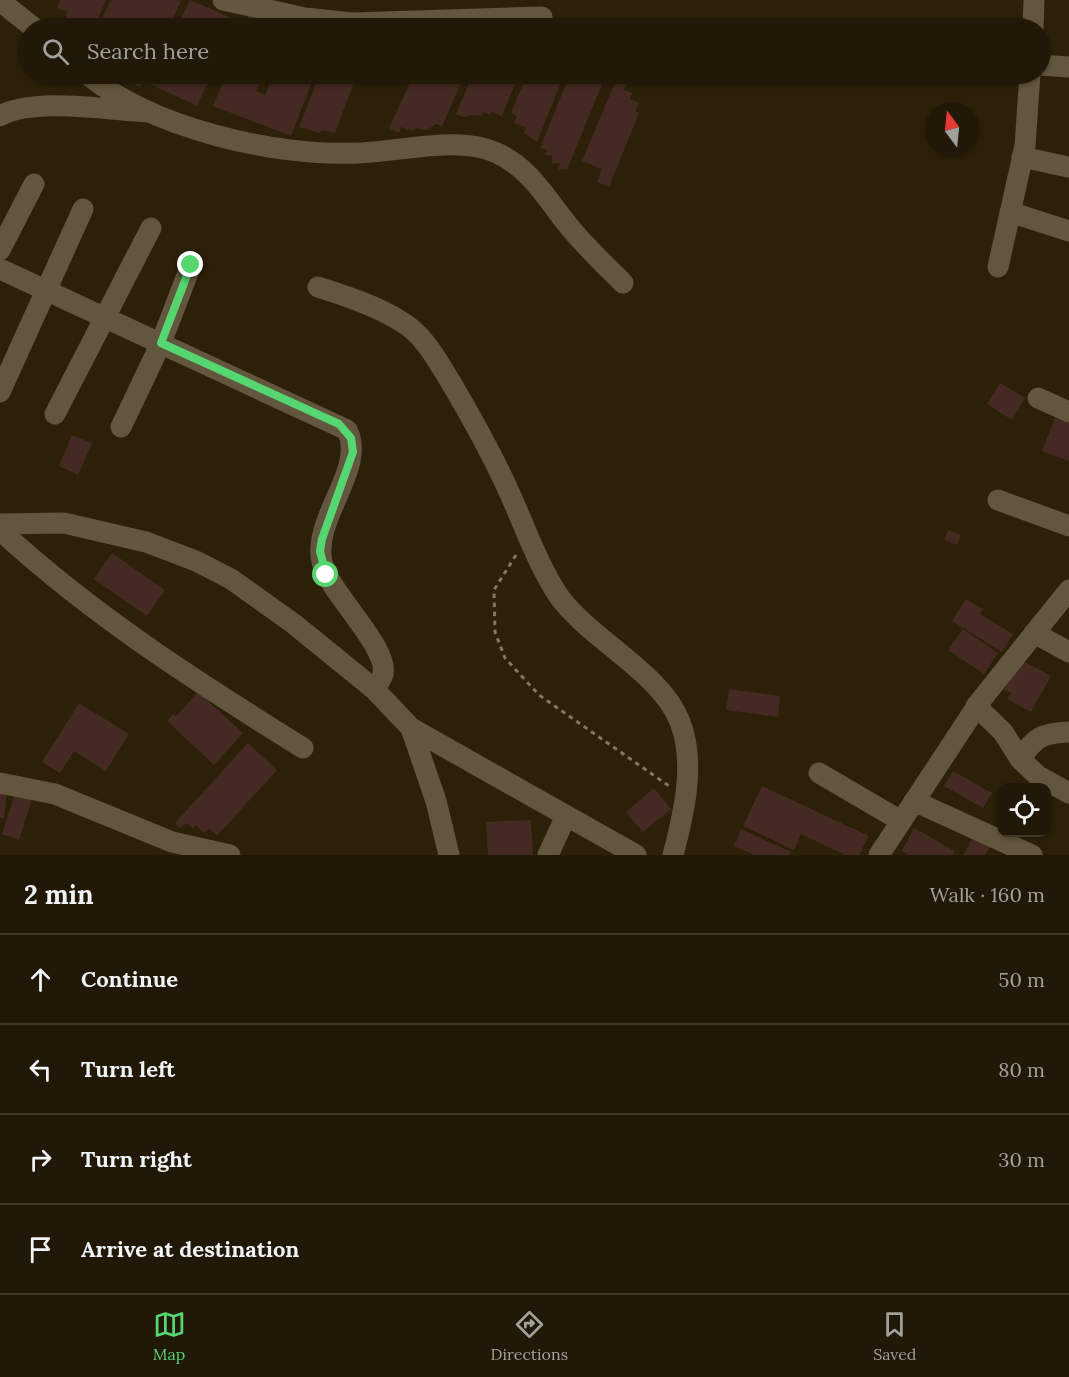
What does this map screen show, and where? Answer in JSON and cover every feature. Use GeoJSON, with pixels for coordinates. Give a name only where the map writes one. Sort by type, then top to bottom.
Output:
{"type":"FeatureCollection","features":[{"type":"Feature","properties":{"kind":"street"},"geometry":{"type":"LineString","coordinates":[[223,0],[305,18]]}},
{"type":"Feature","properties":{"kind":"street"},"geometry":{"type":"LineString","coordinates":[[1033,18],[1034,0]]}},
{"type":"Feature","properties":{"kind":"street"},"geometry":{"type":"LineString","coordinates":[[0,1],[22,18]]}},
{"type":"Feature","properties":{"kind":"street"},"geometry":{"type":"LineString","coordinates":[[504,18],[542,17]]}},
{"type":"Feature","properties":{"kind":"street"},"geometry":{"type":"LineString","coordinates":[[0,20],[18,23]]}},
{"type":"Feature","properties":{"kind":"street"},"geometry":{"type":"LineString","coordinates":[[1051,66],[1069,67]]}},
{"type":"Feature","properties":{"kind":"street"},"geometry":{"type":"LineString","coordinates":[[101,84],[154,113],[217,137],[295,149],[356,154],[478,144],[500,154],[525,170],[573,231],[623,283]]}},
{"type":"Feature","properties":{"kind":"street"},"geometry":{"type":"LineString","coordinates":[[998,267],[1028,126],[1030,84]]}},
{"type":"Feature","properties":{"kind":"street"},"geometry":{"type":"LineString","coordinates":[[0,116],[13,109],[42,106],[154,113]]}},
{"type":"Feature","properties":{"kind":"street"},"geometry":{"type":"LineString","coordinates":[[1022,157],[1068,167]]}},
{"type":"Feature","properties":{"kind":"street"},"geometry":{"type":"LineString","coordinates":[[0,250],[34,184]]}},
{"type":"Feature","properties":{"kind":"street"},"geometry":{"type":"LineString","coordinates":[[0,392],[48,291],[83,209]]}},
{"type":"Feature","properties":{"kind":"street"},"geometry":{"type":"LineString","coordinates":[[1010,212],[1069,231]]}},
{"type":"Feature","properties":{"kind":"street"},"geometry":{"type":"LineString","coordinates":[[55,414],[151,228]]}},
{"type":"Feature","properties":{"kind":"street"},"geometry":{"type":"LineString","coordinates":[[121,427],[161,343],[191,265]]}},
{"type":"Feature","properties":{"kind":"street"},"geometry":{"type":"LineString","coordinates":[[0,269],[347,430],[353,452],[324,529],[320,551],[326,575],[378,651],[384,666],[383,675],[374,689]]}},
{"type":"Feature","properties":{"kind":"street"},"geometry":{"type":"LineString","coordinates":[[318,287],[354,299],[403,322],[430,348],[464,404],[559,596],[591,630],[661,691],[680,720],[688,749],[685,797],[673,855]]}},
{"type":"Feature","properties":{"kind":"street"},"geometry":{"type":"LineString","coordinates":[[1038,398],[1069,412]]}},
{"type":"Feature","properties":{"kind":"street"},"geometry":{"type":"LineString","coordinates":[[998,500],[1069,526]]}},
{"type":"Feature","properties":{"kind":"street"},"geometry":{"type":"LineString","coordinates":[[0,524],[64,523],[147,542],[196,561],[231,579],[374,689],[411,728],[636,855]]}},
{"type":"Feature","properties":{"kind":"street"},"geometry":{"type":"LineString","coordinates":[[0,530],[52,577],[129,634],[202,686],[303,748]]}},
{"type":"Feature","properties":{"kind":"street"},"geometry":{"type":"LineString","coordinates":[[879,855],[976,706],[1069,590]]}},
{"type":"Feature","properties":{"kind":"street"},"geometry":{"type":"LineString","coordinates":[[1034,633],[1069,652]]}},
{"type":"Feature","properties":{"kind":"street"},"geometry":{"type":"LineString","coordinates":[[976,706],[1003,732],[1020,759],[1038,776],[1069,793]]}},
{"type":"Feature","properties":{"kind":"street"},"geometry":{"type":"LineString","coordinates":[[411,728],[436,801],[449,855]]}},
{"type":"Feature","properties":{"kind":"street"},"geometry":{"type":"LineString","coordinates":[[1020,759],[1036,738],[1054,732],[1069,732]]}},
{"type":"Feature","properties":{"kind":"street"},"geometry":{"type":"LineString","coordinates":[[819,773],[901,821]]}},
{"type":"Feature","properties":{"kind":"street"},"geometry":{"type":"LineString","coordinates":[[0,783],[54,794],[172,842],[230,855]]}},
{"type":"Feature","properties":{"kind":"street"},"geometry":{"type":"LineString","coordinates":[[914,801],[1032,855]]}},
{"type":"Feature","properties":{"kind":"street"},"geometry":{"type":"LineString","coordinates":[[548,855],[566,816]]}},
{"type":"Feature","properties":{"kind":"path"},"geometry":{"type":"LineString","coordinates":[[529,537],[494,590],[495,632],[505,658],[539,695],[685,797]]}},
{"type":"Feature","properties":{"kind":"building"},"geometry":{"type":"Polygon","coordinates":[[[60,0],[106,0],[98,18],[66,18],[68,12],[57,8],[60,0]]]}},
{"type":"Feature","properties":{"kind":"building"},"geometry":{"type":"Polygon","coordinates":[[[111,0],[181,1],[173,18],[102,18],[111,0]]]}},
{"type":"Feature","properties":{"kind":"building"},"geometry":{"type":"Polygon","coordinates":[[[190,0],[231,18],[181,18],[190,0]]]}},
{"type":"Feature","properties":{"kind":"building"},"geometry":{"type":"Polygon","coordinates":[[[150,84],[207,84],[197,106],[150,84]]]}},
{"type":"Feature","properties":{"kind":"building"},"geometry":{"type":"Polygon","coordinates":[[[222,84],[259,84],[256,91],[265,95],[269,84],[311,84],[291,136],[213,106],[222,84]]]}},
{"type":"Feature","properties":{"kind":"building"},"geometry":{"type":"Polygon","coordinates":[[[316,84],[353,84],[335,133],[321,130],[320,133],[299,127],[316,84]]]}},
{"type":"Feature","properties":{"kind":"building"},"geometry":{"type":"Polygon","coordinates":[[[409,84],[461,84],[442,126],[436,124],[427,130],[416,128],[413,131],[401,127],[399,133],[389,128],[409,84]]]}},
{"type":"Feature","properties":{"kind":"building"},"geometry":{"type":"Polygon","coordinates":[[[469,84],[515,84],[502,116],[483,112],[481,116],[469,115],[466,118],[456,114],[469,84]]]}},
{"type":"Feature","properties":{"kind":"building"},"geometry":{"type":"Polygon","coordinates":[[[523,84],[560,84],[537,142],[524,133],[526,127],[514,123],[517,116],[511,113],[523,84]]]}},
{"type":"Feature","properties":{"kind":"building"},"geometry":{"type":"Polygon","coordinates":[[[566,84],[602,84],[567,170],[558,169],[561,163],[552,163],[552,156],[545,155],[548,150],[540,148],[566,84]]]}},
{"type":"Feature","properties":{"kind":"building"},"geometry":{"type":"Polygon","coordinates":[[[614,84],[626,84],[623,90],[632,93],[630,99],[639,103],[635,111],[639,113],[609,187],[597,182],[602,169],[582,161],[614,84]]]}},
{"type":"Feature","properties":{"kind":"building"},"geometry":{"type":"Polygon","coordinates":[[[1000,383],[1025,398],[1012,420],[987,404],[1000,383]]]}},
{"type":"Feature","properties":{"kind":"building"},"geometry":{"type":"Polygon","coordinates":[[[1055,418],[1069,423],[1069,461],[1042,451],[1055,418]]]}},
{"type":"Feature","properties":{"kind":"building"},"geometry":{"type":"Polygon","coordinates":[[[72,435],[92,443],[78,475],[59,466],[72,435]]]}},
{"type":"Feature","properties":{"kind":"building"},"geometry":{"type":"Polygon","coordinates":[[[948,530],[961,535],[957,545],[944,540],[948,530]]]}},
{"type":"Feature","properties":{"kind":"building"},"geometry":{"type":"Polygon","coordinates":[[[112,553],[165,590],[147,616],[94,579],[112,553]]]}},
{"type":"Feature","properties":{"kind":"building"},"geometry":{"type":"Polygon","coordinates":[[[966,599],[983,609],[980,614],[1013,634],[1002,652],[952,621],[966,599]]]}},
{"type":"Feature","properties":{"kind":"building"},"geometry":{"type":"Polygon","coordinates":[[[963,629],[998,653],[984,674],[948,650],[963,629]]]}},
{"type":"Feature","properties":{"kind":"building"},"geometry":{"type":"Polygon","coordinates":[[[1021,660],[1051,676],[1031,712],[1007,699],[1011,693],[1004,689],[1021,660]]]}},
{"type":"Feature","properties":{"kind":"building"},"geometry":{"type":"Polygon","coordinates":[[[202,688],[206,699],[243,733],[214,765],[167,721],[173,714],[176,716],[202,688]]]}},
{"type":"Feature","properties":{"kind":"building"},"geometry":{"type":"Polygon","coordinates":[[[729,689],[780,696],[778,717],[726,710],[729,689]]]}},
{"type":"Feature","properties":{"kind":"building"},"geometry":{"type":"Polygon","coordinates":[[[79,703],[129,734],[106,771],[74,751],[60,773],[42,762],[79,703]]]}},
{"type":"Feature","properties":{"kind":"building"},"geometry":{"type":"Polygon","coordinates":[[[248,743],[277,770],[217,836],[209,828],[204,833],[195,825],[193,829],[186,823],[180,828],[175,823],[248,743]]]}},
{"type":"Feature","properties":{"kind":"building"},"geometry":{"type":"Polygon","coordinates":[[[953,771],[992,793],[983,808],[944,786],[953,771]]]}},
{"type":"Feature","properties":{"kind":"building"},"geometry":{"type":"Polygon","coordinates":[[[762,786],[869,836],[859,855],[845,855],[801,834],[794,850],[743,826],[762,786]]]}},
{"type":"Feature","properties":{"kind":"building"},"geometry":{"type":"Polygon","coordinates":[[[654,788],[671,809],[643,832],[626,812],[654,788]]]}},
{"type":"Feature","properties":{"kind":"building"},"geometry":{"type":"Polygon","coordinates":[[[0,791],[7,791],[4,818],[0,818],[0,791]]]}},
{"type":"Feature","properties":{"kind":"building"},"geometry":{"type":"Polygon","coordinates":[[[15,794],[32,799],[19,840],[2,834],[15,794]]]}},
{"type":"Feature","properties":{"kind":"building"},"geometry":{"type":"Polygon","coordinates":[[[531,820],[533,855],[488,855],[486,822],[531,820]]]}},
{"type":"Feature","properties":{"kind":"building"},"geometry":{"type":"Polygon","coordinates":[[[914,828],[955,851],[953,855],[909,855],[902,851],[914,828]]]}},
{"type":"Feature","properties":{"kind":"building"},"geometry":{"type":"Polygon","coordinates":[[[741,829],[791,852],[789,855],[754,855],[734,846],[741,829]]]}},
{"type":"Feature","properties":{"kind":"building"},"geometry":{"type":"Polygon","coordinates":[[[975,835],[992,844],[985,855],[963,855],[975,835]]]}},
{"type":"Feature","properties":{"kind":"route"},"geometry":{"type":"LineString","coordinates":[[191,265],[161,343],[339,424],[347,430],[351,438],[353,452],[322,539],[320,551],[326,575]]}}]}
